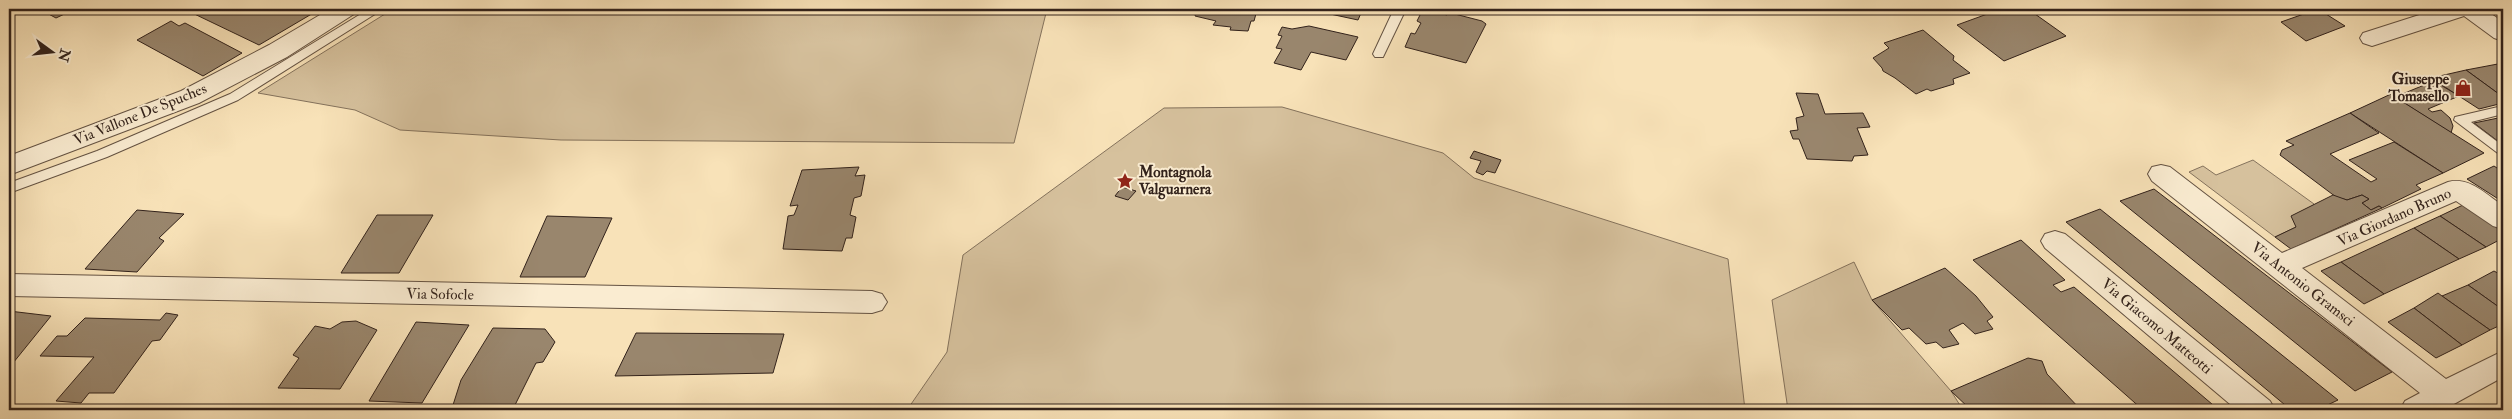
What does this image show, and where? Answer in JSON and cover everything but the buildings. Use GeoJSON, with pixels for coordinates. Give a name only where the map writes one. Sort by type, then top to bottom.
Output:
{"type":"FeatureCollection","features":[{"type":"Feature","properties":{"kind":"street","name":"Via Vallone De Spuches"},"geometry":{"type":"LineString","coordinates":[[9,166],[190,97],[278,51],[346,9]]}},
{"type":"Feature","properties":{"kind":"street"},"geometry":{"type":"LineString","coordinates":[[2372,38],[2462,9]]}},
{"type":"Feature","properties":{"kind":"street"},"geometry":{"type":"LineString","coordinates":[[2469,9],[2503,33]]}},
{"type":"Feature","properties":{"kind":"street","name":"Via Antonio Gramsci"},"geometry":{"type":"LineString","coordinates":[[2161,174],[2445,395]]}},
{"type":"Feature","properties":{"kind":"street","name":"Via Giordano Bruno"},"geometry":{"type":"LineString","coordinates":[[2280,266],[2458,189],[2503,219]]}},
{"type":"Feature","properties":{"kind":"street","name":"Via Giacomo Matteotti"},"geometry":{"type":"LineString","coordinates":[[2055,241],[2259,410]]}},
{"type":"Feature","properties":{"kind":"street","name":"Via Sofocle"},"geometry":{"type":"LineString","coordinates":[[9,285],[872,302]]}},
{"type":"Feature","properties":{"kind":"street"},"geometry":{"type":"LineString","coordinates":[[2416,410],[2503,364]]}},
{"type":"Feature","properties":{"kind":"lane"},"geometry":{"type":"LineString","coordinates":[[9,188],[102,154],[234,97],[378,9]]}},
{"type":"Feature","properties":{"kind":"lane"},"geometry":{"type":"LineString","coordinates":[[1379,54],[1400,9]]}},
{"type":"Feature","properties":{"kind":"lane"},"geometry":{"type":"LineString","coordinates":[[2498,111],[2460,120],[2503,152]]}},
{"type":"Feature","properties":{"kind":"shaded area"},"geometry":{"type":"Polygon","coordinates":[[[393,9],[1047,9],[1014,143],[561,140],[400,130],[355,110],[258,93],[393,9]]]}},
{"type":"Feature","properties":{"kind":"shaded area"},"geometry":{"type":"Polygon","coordinates":[[[1282,107],[1443,153],[1474,178],[1728,259],[1745,410],[907,410],[947,352],[963,255],[1164,108],[1282,107]]]}},
{"type":"Feature","properties":{"kind":"shaded area"},"geometry":{"type":"Polygon","coordinates":[[[2253,160],[2314,204],[2296,227],[2275,237],[2189,172],[2203,166],[2216,175],[2253,160]]]}},
{"type":"Feature","properties":{"kind":"shaded area"},"geometry":{"type":"Polygon","coordinates":[[[1854,262],[1872,300],[1951,391],[1963,410],[1788,410],[1772,300],[1854,262]]]}},
{"type":"Feature","properties":{"kind":"place","name":"Giuseppe Tomasello"},"geometry":{"type":"Point","coordinates":[2463,88]}},
{"type":"Feature","properties":{"kind":"place","name":"Montagnola Valguarnera"},"geometry":{"type":"Point","coordinates":[1125,181]}}]}
